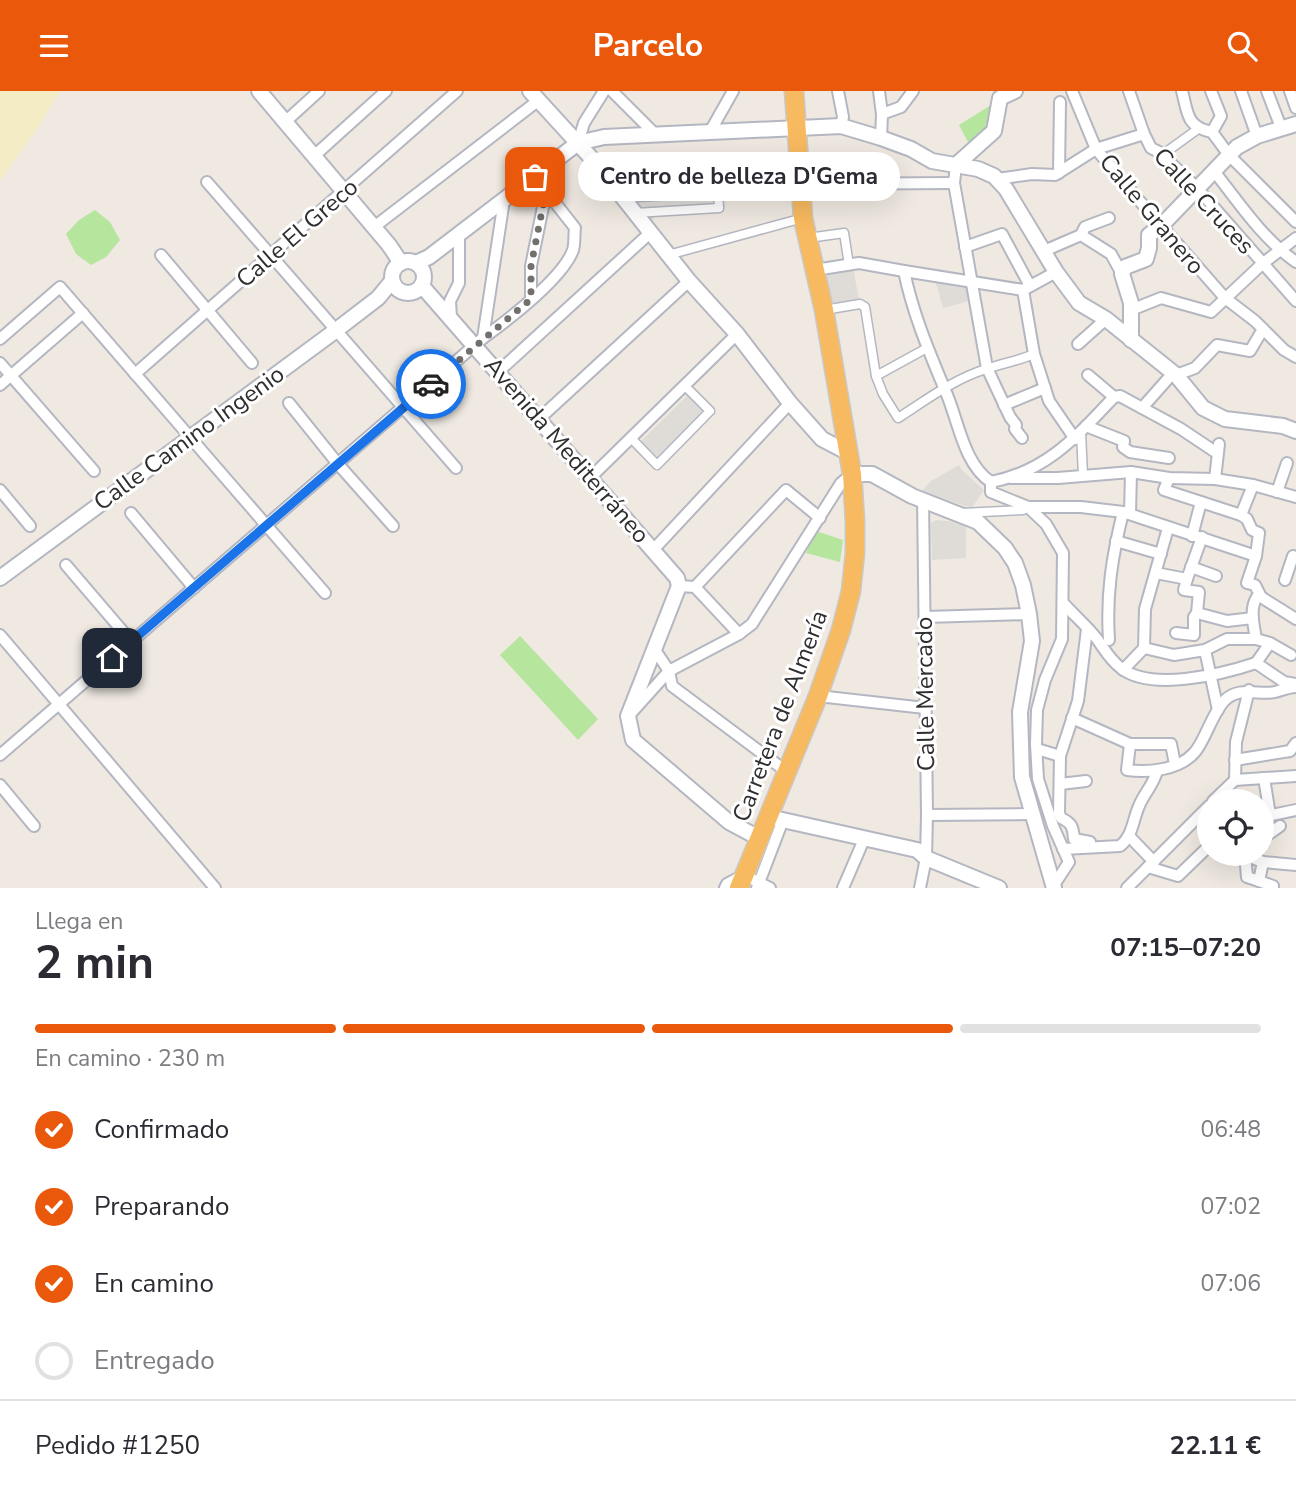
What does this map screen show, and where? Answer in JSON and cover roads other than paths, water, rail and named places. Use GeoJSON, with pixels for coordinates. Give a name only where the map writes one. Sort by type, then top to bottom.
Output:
{"type":"FeatureCollection","features":[{"type":"Feature","properties":{"kind":"highway","name":"Carretera de Almería"},"geometry":{"type":"LineString","coordinates":[[750,883],[760,838],[776,818],[787,772],[841,630],[855,553],[852,474],[824,310],[803,218],[793,91]]}},
{"type":"Feature","properties":{"kind":"street"},"geometry":{"type":"LineString","coordinates":[[259,91],[374,227],[417,263],[424,276],[422,286],[413,292],[395,285],[394,270],[417,263],[459,234],[578,142],[604,137],[711,130],[841,126],[911,149],[932,161],[978,169],[997,179],[1006,189],[1056,272],[1079,303],[1106,319],[1175,374],[1203,408],[1225,419],[1283,426],[1296,431]]}},
{"type":"Feature","properties":{"kind":"street"},"geometry":{"type":"LineString","coordinates":[[285,122],[319,91]]}},
{"type":"Feature","properties":{"kind":"street"},"geometry":{"type":"LineString","coordinates":[[314,156],[386,91]]}},
{"type":"Feature","properties":{"kind":"street","name":"Calle El Greco"},"geometry":{"type":"LineString","coordinates":[[135,374],[457,91]]}},
{"type":"Feature","properties":{"kind":"street"},"geometry":{"type":"LineString","coordinates":[[578,142],[584,124],[604,91]]}},
{"type":"Feature","properties":{"kind":"street"},"geometry":{"type":"LineString","coordinates":[[612,91],[655,134]]}},
{"type":"Feature","properties":{"kind":"street"},"geometry":{"type":"LineString","coordinates":[[711,130],[733,91]]}},
{"type":"Feature","properties":{"kind":"street"},"geometry":{"type":"LineString","coordinates":[[838,91],[843,117],[841,126]]}},
{"type":"Feature","properties":{"kind":"street"},"geometry":{"type":"LineString","coordinates":[[879,91],[881,138]]}},
{"type":"Feature","properties":{"kind":"street"},"geometry":{"type":"LineString","coordinates":[[882,114],[901,107],[914,91]]}},
{"type":"Feature","properties":{"kind":"street"},"geometry":{"type":"LineString","coordinates":[[1015,91],[998,95],[994,131],[956,165],[954,183],[987,368],[1016,425],[1015,429],[1022,438]]}},
{"type":"Feature","properties":{"kind":"street","name":"Calle Granero"},"geometry":{"type":"LineString","coordinates":[[1072,91],[1096,149],[1224,298],[1259,325],[1284,350],[1296,357]]}},
{"type":"Feature","properties":{"kind":"street","name":"Calle Cruces"},"geometry":{"type":"LineString","coordinates":[[1129,91],[1151,148],[1197,188],[1296,301]]}},
{"type":"Feature","properties":{"kind":"street"},"geometry":{"type":"LineString","coordinates":[[1182,91],[1190,121],[1198,129],[1212,132],[1229,155],[1296,222]]}},
{"type":"Feature","properties":{"kind":"street"},"geometry":{"type":"LineString","coordinates":[[1211,91],[1222,116],[1212,132]]}},
{"type":"Feature","properties":{"kind":"street"},"geometry":{"type":"LineString","coordinates":[[1241,91],[1257,136]]}},
{"type":"Feature","properties":{"kind":"street"},"geometry":{"type":"LineString","coordinates":[[1267,91],[1282,129]]}},
{"type":"Feature","properties":{"kind":"street"},"geometry":{"type":"LineString","coordinates":[[1290,91],[1296,108]]}},
{"type":"Feature","properties":{"kind":"street"},"geometry":{"type":"LineString","coordinates":[[374,227],[535,96],[578,142],[689,281],[737,334],[790,403],[825,443],[847,452]]}},
{"type":"Feature","properties":{"kind":"street"},"geometry":{"type":"LineString","coordinates":[[1059,173],[1060,102]]}},
{"type":"Feature","properties":{"kind":"street"},"geometry":{"type":"LineString","coordinates":[[1122,274],[1125,267],[1146,259],[1149,235],[1162,225],[1237,147],[1257,136],[1296,124]]}},
{"type":"Feature","properties":{"kind":"street"},"geometry":{"type":"LineString","coordinates":[[1162,155],[1198,129]]}},
{"type":"Feature","properties":{"kind":"street"},"geometry":{"type":"LineString","coordinates":[[997,179],[1032,174],[1055,175],[1096,149],[1144,134]]}},
{"type":"Feature","properties":{"kind":"street"},"geometry":{"type":"LineString","coordinates":[[1214,171],[1259,229],[1296,262]]}},
{"type":"Feature","properties":{"kind":"street"},"geometry":{"type":"LineString","coordinates":[[0,755],[479,342],[508,321],[558,274],[573,250],[575,228],[535,177]]}},
{"type":"Feature","properties":{"kind":"street"},"geometry":{"type":"LineString","coordinates":[[207,182],[456,468]]}},
{"type":"Feature","properties":{"kind":"street"},"geometry":{"type":"LineString","coordinates":[[801,184],[954,183]]}},
{"type":"Feature","properties":{"kind":"street"},"geometry":{"type":"LineString","coordinates":[[531,299],[531,266],[546,191]]}},
{"type":"Feature","properties":{"kind":"street"},"geometry":{"type":"LineString","coordinates":[[622,198],[718,192],[719,208],[635,213]]}},
{"type":"Feature","properties":{"kind":"street"},"geometry":{"type":"LineString","coordinates":[[479,342],[504,200]]}},
{"type":"Feature","properties":{"kind":"street"},"geometry":{"type":"LineString","coordinates":[[668,255],[803,218]]}},
{"type":"Feature","properties":{"kind":"street"},"geometry":{"type":"LineString","coordinates":[[1044,251],[1081,235],[1085,227],[1109,218]]}},
{"type":"Feature","properties":{"kind":"street"},"geometry":{"type":"LineString","coordinates":[[498,372],[650,233]]}},
{"type":"Feature","properties":{"kind":"street"},"geometry":{"type":"LineString","coordinates":[[808,238],[844,233],[849,265]]}},
{"type":"Feature","properties":{"kind":"street"},"geometry":{"type":"LineString","coordinates":[[451,318],[450,301],[459,283],[459,234]]}},
{"type":"Feature","properties":{"kind":"street"},"geometry":{"type":"LineString","coordinates":[[965,247],[1002,234],[1027,288],[1034,354],[1049,401],[1081,432],[1124,440],[1123,447],[1130,452],[1169,458]]}},
{"type":"Feature","properties":{"kind":"street"},"geometry":{"type":"LineString","coordinates":[[1081,235],[1111,254],[1122,274],[1131,310],[1131,340]]}},
{"type":"Feature","properties":{"kind":"street"},"geometry":{"type":"LineString","coordinates":[[1131,310],[1161,298],[1211,312],[1262,264],[1296,237]]}},
{"type":"Feature","properties":{"kind":"street"},"geometry":{"type":"LineString","coordinates":[[161,255],[252,363]]}},
{"type":"Feature","properties":{"kind":"street"},"geometry":{"type":"LineString","coordinates":[[815,270],[859,264],[1027,288],[1056,272]]}},
{"type":"Feature","properties":{"kind":"street"},"geometry":{"type":"LineString","coordinates":[[904,271],[911,308],[967,451],[983,477],[990,482],[1011,478],[1083,477],[1131,472],[1169,478],[1215,479],[1253,485],[1296,497]]}},
{"type":"Feature","properties":{"kind":"street"},"geometry":{"type":"LineString","coordinates":[[539,419],[689,281]]}},
{"type":"Feature","properties":{"kind":"street","name":"Calle Camino Ingenio"},"geometry":{"type":"LineString","coordinates":[[0,578],[395,285]]}},
{"type":"Feature","properties":{"kind":"street","name":"Avenida Mediterráneo"},"geometry":{"type":"LineString","coordinates":[[422,286],[451,318],[479,342],[498,372],[654,549],[677,578],[679,586]]}},
{"type":"Feature","properties":{"kind":"street"},"geometry":{"type":"LineString","coordinates":[[0,339],[60,287],[326,593]]}},
{"type":"Feature","properties":{"kind":"street"},"geometry":{"type":"LineString","coordinates":[[824,310],[860,304],[865,307],[876,376],[898,418],[944,388],[987,368],[1015,363],[1034,354]]}},
{"type":"Feature","properties":{"kind":"street"},"geometry":{"type":"LineString","coordinates":[[0,384],[83,313]]}},
{"type":"Feature","properties":{"kind":"street"},"geometry":{"type":"LineString","coordinates":[[1078,344],[1106,319]]}},
{"type":"Feature","properties":{"kind":"street"},"geometry":{"type":"LineString","coordinates":[[1142,408],[1175,374],[1195,368],[1217,345],[1250,351],[1259,325]]}},
{"type":"Feature","properties":{"kind":"street"},"geometry":{"type":"LineString","coordinates":[[591,477],[737,334]]}},
{"type":"Feature","properties":{"kind":"street"},"geometry":{"type":"LineString","coordinates":[[876,376],[927,348]]}},
{"type":"Feature","properties":{"kind":"street"},"geometry":{"type":"LineString","coordinates":[[0,363],[94,471]]}},
{"type":"Feature","properties":{"kind":"street"},"geometry":{"type":"LineString","coordinates":[[1088,375],[1114,397]]}},
{"type":"Feature","properties":{"kind":"street"},"geometry":{"type":"LineString","coordinates":[[631,438],[657,465],[710,411],[685,386]]}},
{"type":"Feature","properties":{"kind":"street"},"geometry":{"type":"LineString","coordinates":[[1004,405],[1045,388]]}},
{"type":"Feature","properties":{"kind":"street"},"geometry":{"type":"LineString","coordinates":[[1011,478],[1033,469],[1081,432],[1114,397],[1120,396],[1218,449],[1215,479]]}},
{"type":"Feature","properties":{"kind":"street"},"geometry":{"type":"LineString","coordinates":[[289,403],[393,526]]}},
{"type":"Feature","properties":{"kind":"street"},"geometry":{"type":"LineString","coordinates":[[654,549],[790,403]]}},
{"type":"Feature","properties":{"kind":"street"},"geometry":{"type":"LineString","coordinates":[[1081,432],[1083,477]]}},
{"type":"Feature","properties":{"kind":"street"},"geometry":{"type":"LineString","coordinates":[[1277,492],[1287,463]]}},
{"type":"Feature","properties":{"kind":"street"},"geometry":{"type":"LineString","coordinates":[[1109,640],[1107,603],[1116,541],[1127,513],[1131,472]]}},
{"type":"Feature","properties":{"kind":"street"},"geometry":{"type":"LineString","coordinates":[[628,716],[669,671],[752,624],[841,483],[852,474],[872,474],[912,496],[978,522],[1005,548],[1014,563],[1023,585],[1032,641],[1020,712],[1022,777],[1054,887]]}},
{"type":"Feature","properties":{"kind":"street"},"geometry":{"type":"LineString","coordinates":[[1169,478],[1164,491],[1247,519],[1252,530],[1259,533],[1256,556],[1247,583],[1255,586],[1261,597],[1296,619]]}},
{"type":"Feature","properties":{"kind":"street"},"geometry":{"type":"LineString","coordinates":[[990,482],[991,492],[1028,507],[1046,524],[1063,554],[1062,639],[1045,680],[1037,710],[1038,779],[1069,862],[1054,887]]}},
{"type":"Feature","properties":{"kind":"street"},"geometry":{"type":"LineString","coordinates":[[1241,515],[1253,485]]}},
{"type":"Feature","properties":{"kind":"street"},"geometry":{"type":"LineString","coordinates":[[695,587],[786,490],[820,518]]}},
{"type":"Feature","properties":{"kind":"street"},"geometry":{"type":"LineString","coordinates":[[0,491],[30,526]]}},
{"type":"Feature","properties":{"kind":"street","name":"Calle Mercado"},"geometry":{"type":"LineString","coordinates":[[920,888],[926,858],[927,815],[923,499]]}},
{"type":"Feature","properties":{"kind":"street"},"geometry":{"type":"LineString","coordinates":[[1176,633],[1194,635],[1199,592],[1184,590],[1197,536],[1201,502]]}},
{"type":"Feature","properties":{"kind":"street"},"geometry":{"type":"LineString","coordinates":[[959,513],[1023,510],[1028,507],[1081,507],[1127,513],[1256,556]]}},
{"type":"Feature","properties":{"kind":"street"},"geometry":{"type":"LineString","coordinates":[[131,513],[194,588]]}},
{"type":"Feature","properties":{"kind":"street"},"geometry":{"type":"LineString","coordinates":[[1123,670],[1144,648],[1145,609],[1168,528]]}},
{"type":"Feature","properties":{"kind":"street"},"geometry":{"type":"LineString","coordinates":[[1116,541],[1161,554]]}},
{"type":"Feature","properties":{"kind":"street"},"geometry":{"type":"LineString","coordinates":[[1285,580],[1295,553]]}},
{"type":"Feature","properties":{"kind":"street"},"geometry":{"type":"LineString","coordinates":[[66,565],[131,641]]}},
{"type":"Feature","properties":{"kind":"street"},"geometry":{"type":"LineString","coordinates":[[1191,567],[1216,576]]}},
{"type":"Feature","properties":{"kind":"street"},"geometry":{"type":"LineString","coordinates":[[1156,573],[1187,579]]}},
{"type":"Feature","properties":{"kind":"street"},"geometry":{"type":"LineString","coordinates":[[738,634],[695,587],[679,586],[628,716],[633,740],[729,822],[760,838]]}},
{"type":"Feature","properties":{"kind":"street"},"geometry":{"type":"LineString","coordinates":[[1256,639],[1254,603],[1257,597],[1261,597]]}},
{"type":"Feature","properties":{"kind":"street"},"geometry":{"type":"LineString","coordinates":[[1064,604],[1096,637],[1110,659],[1123,670],[1143,678],[1211,677],[1256,663],[1270,643]]}},
{"type":"Feature","properties":{"kind":"street"},"geometry":{"type":"LineString","coordinates":[[1197,613],[1227,621],[1253,618]]}},
{"type":"Feature","properties":{"kind":"street"},"geometry":{"type":"LineString","coordinates":[[925,617],[1029,614]]}},
{"type":"Feature","properties":{"kind":"street"},"geometry":{"type":"LineString","coordinates":[[1087,629],[1078,701],[1060,756],[1059,813],[1061,818],[1069,821],[1072,826],[1074,839],[1105,847]]}},
{"type":"Feature","properties":{"kind":"street"},"geometry":{"type":"LineString","coordinates":[[0,635],[215,888]]}},
{"type":"Feature","properties":{"kind":"street"},"geometry":{"type":"LineString","coordinates":[[1144,648],[1174,655],[1205,650],[1227,639],[1256,639],[1270,643],[1291,655]]}},
{"type":"Feature","properties":{"kind":"street"},"geometry":{"type":"LineString","coordinates":[[655,650],[669,671],[672,686],[787,772]]}},
{"type":"Feature","properties":{"kind":"street"},"geometry":{"type":"LineString","coordinates":[[1205,650],[1218,710]]}},
{"type":"Feature","properties":{"kind":"street"},"geometry":{"type":"LineString","coordinates":[[1256,663],[1284,682],[1296,686]]}},
{"type":"Feature","properties":{"kind":"street"},"geometry":{"type":"LineString","coordinates":[[1130,744],[1128,770],[1145,773],[1157,771],[1194,754],[1225,700],[1249,690],[1273,693],[1296,686]]}},
{"type":"Feature","properties":{"kind":"street"},"geometry":{"type":"LineString","coordinates":[[1234,780],[1236,742],[1249,690]]}},
{"type":"Feature","properties":{"kind":"street"},"geometry":{"type":"LineString","coordinates":[[818,696],[925,708]]}},
{"type":"Feature","properties":{"kind":"street"},"geometry":{"type":"LineString","coordinates":[[1072,718],[1130,744],[1171,744],[1175,764]]}},
{"type":"Feature","properties":{"kind":"street"},"geometry":{"type":"LineString","coordinates":[[1235,760],[1290,751],[1296,743]]}},
{"type":"Feature","properties":{"kind":"street"},"geometry":{"type":"LineString","coordinates":[[1037,749],[1060,756]]}},
{"type":"Feature","properties":{"kind":"street"},"geometry":{"type":"LineString","coordinates":[[1063,849],[1120,846],[1129,836],[1139,804],[1153,785],[1157,771]]}},
{"type":"Feature","properties":{"kind":"street"},"geometry":{"type":"LineString","coordinates":[[1225,789],[1234,780],[1296,776]]}},
{"type":"Feature","properties":{"kind":"street"},"geometry":{"type":"LineString","coordinates":[[1264,778],[1265,789]]}},
{"type":"Feature","properties":{"kind":"street"},"geometry":{"type":"LineString","coordinates":[[1060,784],[1086,781]]}},
{"type":"Feature","properties":{"kind":"street"},"geometry":{"type":"LineString","coordinates":[[0,785],[34,826]]}},
{"type":"Feature","properties":{"kind":"street"},"geometry":{"type":"LineString","coordinates":[[1274,814],[1296,810]]}},
{"type":"Feature","properties":{"kind":"street"},"geometry":{"type":"LineString","coordinates":[[927,815],[1033,814]]}},
{"type":"Feature","properties":{"kind":"street"},"geometry":{"type":"LineString","coordinates":[[750,883],[776,818],[917,850],[926,858],[999,888]]}},
{"type":"Feature","properties":{"kind":"street"},"geometry":{"type":"LineString","coordinates":[[1127,888],[1197,818]]}},
{"type":"Feature","properties":{"kind":"street"},"geometry":{"type":"LineString","coordinates":[[1274,830],[1280,826]]}},
{"type":"Feature","properties":{"kind":"street"},"geometry":{"type":"LineString","coordinates":[[1129,836],[1151,864],[1178,876],[1197,857]]}},
{"type":"Feature","properties":{"kind":"street"},"geometry":{"type":"LineString","coordinates":[[843,888],[865,837]]}},
{"type":"Feature","properties":{"kind":"street"},"geometry":{"type":"LineString","coordinates":[[1274,863],[1296,865]]}},
{"type":"Feature","properties":{"kind":"street"},"geometry":{"type":"LineString","coordinates":[[1246,866],[1247,877],[1273,888]]}},
{"type":"Feature","properties":{"kind":"street"},"geometry":{"type":"LineString","coordinates":[[1259,881],[1262,866]]}},
{"type":"Feature","properties":{"kind":"street"},"geometry":{"type":"LineString","coordinates":[[725,888],[727,884],[750,883],[770,888]]}},
{"type":"Feature","properties":{"kind":"place","name":"Centro de belleza D'Gema"},"geometry":{"type":"Point","coordinates":[535,177]}}]}
